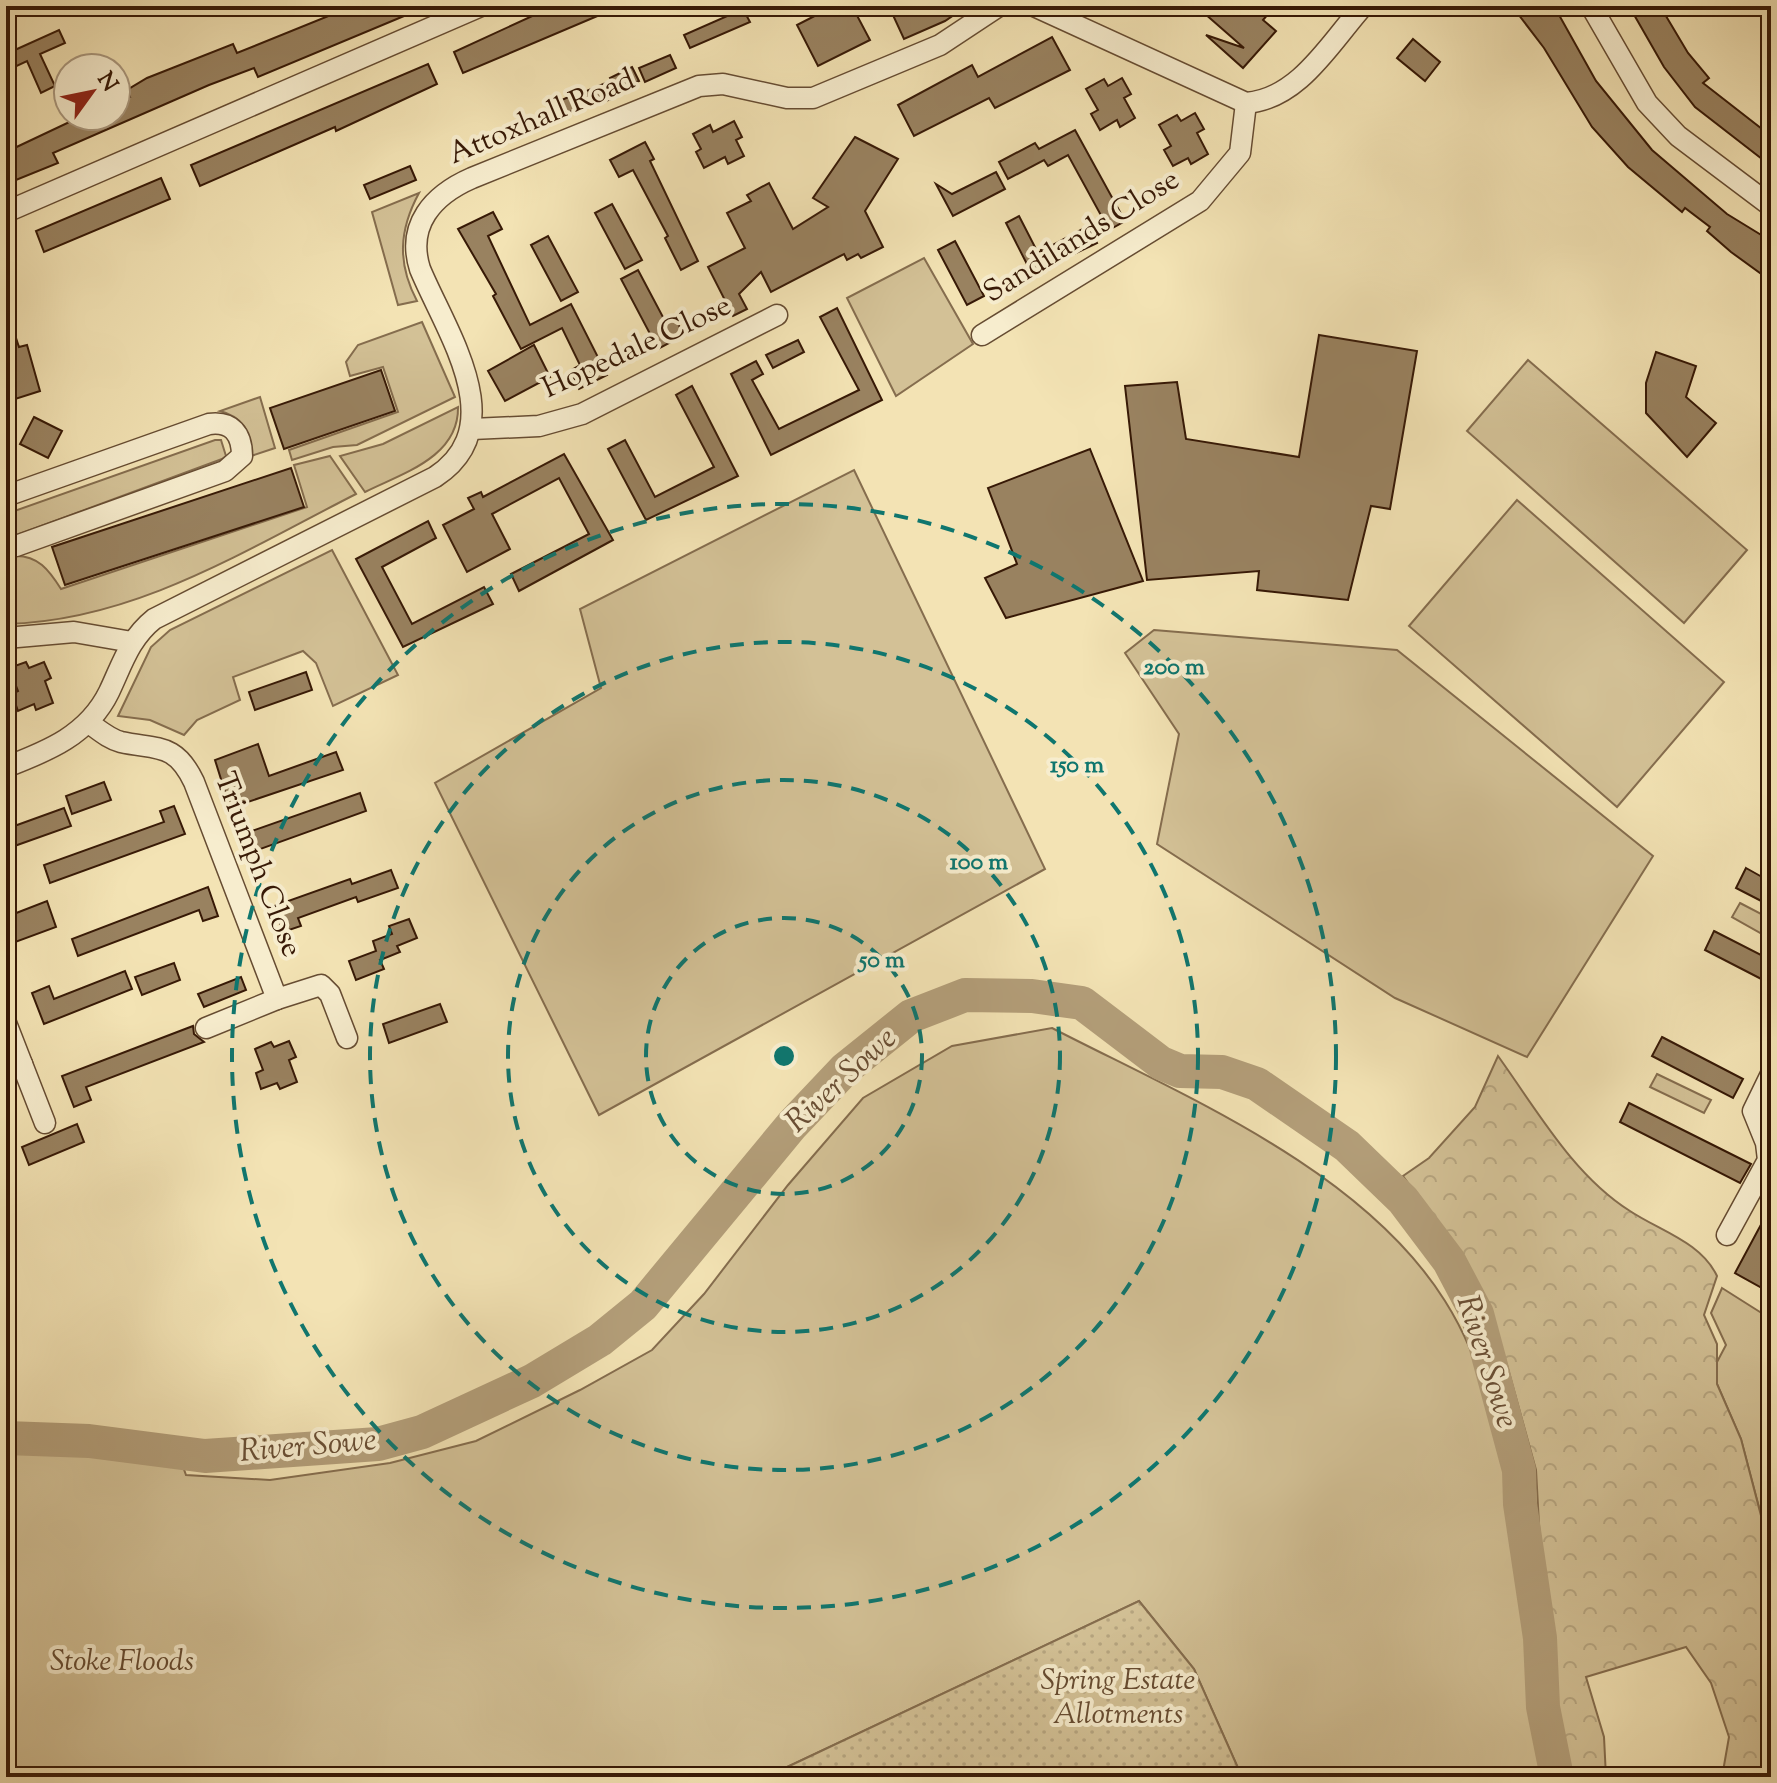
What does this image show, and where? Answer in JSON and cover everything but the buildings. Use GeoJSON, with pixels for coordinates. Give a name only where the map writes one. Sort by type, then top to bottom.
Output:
{"type":"FeatureCollection","features":[{"type":"Feature","properties":{"kind":"street"},"geometry":{"type":"LineString","coordinates":[[6,212],[481,6]]}},
{"type":"Feature","properties":{"kind":"street","name":"Attoxhall Road"},"geometry":{"type":"LineString","coordinates":[[472,429],[474,406],[470,387],[420,269],[415,249],[420,222],[438,197],[472,178],[699,86],[731,85],[796,99],[822,95],[940,45],[999,6]]}},
{"type":"Feature","properties":{"kind":"street"},"geometry":{"type":"LineString","coordinates":[[1034,6],[1246,103],[1268,101],[1294,85],[1363,6]]}},
{"type":"Feature","properties":{"kind":"street"},"geometry":{"type":"LineString","coordinates":[[1591,6],[1647,103],[1678,136],[1771,206]]}},
{"type":"Feature","properties":{"kind":"street","name":"Sandilands Close"},"geometry":{"type":"LineString","coordinates":[[982,335],[1200,201],[1240,153],[1246,103]]}},
{"type":"Feature","properties":{"kind":"street","name":"Hopedale Close"},"geometry":{"type":"LineString","coordinates":[[472,429],[539,426],[582,414],[777,315]]}},
{"type":"Feature","properties":{"kind":"street"},"geometry":{"type":"LineString","coordinates":[[7,493],[209,424],[223,422],[235,430],[242,442],[242,456],[225,471],[16,546]]}},
{"type":"Feature","properties":{"kind":"street"},"geometry":{"type":"LineString","coordinates":[[6,767],[54,747],[89,723],[104,703],[132,642],[163,613],[435,477],[459,457],[472,429]]}},
{"type":"Feature","properties":{"kind":"street"},"geometry":{"type":"LineString","coordinates":[[6,638],[74,632],[132,642]]}},
{"type":"Feature","properties":{"kind":"street","name":"Triumph Close"},"geometry":{"type":"LineString","coordinates":[[89,723],[123,742],[162,748],[186,767],[277,999]]}},
{"type":"Feature","properties":{"kind":"street","name":"Triumph Close"},"geometry":{"type":"LineString","coordinates":[[206,1028],[321,985],[330,994],[347,1038]]}},
{"type":"Feature","properties":{"kind":"street"},"geometry":{"type":"LineString","coordinates":[[6,1023],[14,1067],[45,1123]]}},
{"type":"Feature","properties":{"kind":"street"},"geometry":{"type":"LineString","coordinates":[[1727,1235],[1768,1160],[1766,1143],[1753,1111],[1771,1074]]}},
{"type":"Feature","properties":{"kind":"green space"},"geometry":{"type":"Polygon","coordinates":[[[419,193],[407,220],[403,247],[406,273],[417,301],[398,305],[372,212],[419,193]]]}},
{"type":"Feature","properties":{"kind":"green space"},"geometry":{"type":"Polygon","coordinates":[[[924,258],[973,344],[896,396],[847,298],[924,258]]]}},
{"type":"Feature","properties":{"kind":"green space"},"geometry":{"type":"Polygon","coordinates":[[[422,322],[455,397],[357,445],[333,447],[292,460],[289,450],[398,412],[383,367],[350,376],[346,362],[358,345],[422,322]]]}},
{"type":"Feature","properties":{"kind":"green space"},"geometry":{"type":"Polygon","coordinates":[[[1528,360],[1747,550],[1684,623],[1467,431],[1528,360]]]}},
{"type":"Feature","properties":{"kind":"green space"},"geometry":{"type":"Polygon","coordinates":[[[260,397],[275,448],[251,456],[248,434],[240,422],[220,411],[260,397]]]}},
{"type":"Feature","properties":{"kind":"green space"},"geometry":{"type":"Polygon","coordinates":[[[458,407],[456,424],[439,451],[411,470],[365,492],[340,456],[383,444],[458,407]]]}},
{"type":"Feature","properties":{"kind":"green space"},"geometry":{"type":"Polygon","coordinates":[[[221,440],[226,456],[222,459],[6,539],[6,514],[221,440]]]}},
{"type":"Feature","properties":{"kind":"green space"},"geometry":{"type":"Polygon","coordinates":[[[330,456],[356,494],[272,538],[143,597],[53,620],[6,624],[6,545],[9,544],[14,556],[30,558],[42,565],[61,589],[307,507],[294,465],[330,456]]]}},
{"type":"Feature","properties":{"kind":"green space"},"geometry":{"type":"Polygon","coordinates":[[[854,470],[1045,869],[599,1115],[435,783],[601,688],[580,609],[854,470]]]}},
{"type":"Feature","properties":{"kind":"green space"},"geometry":{"type":"Polygon","coordinates":[[[1517,500],[1724,682],[1617,807],[1409,626],[1517,500]]]}},
{"type":"Feature","properties":{"kind":"green space"},"geometry":{"type":"Polygon","coordinates":[[[332,550],[398,675],[333,706],[316,663],[303,651],[233,677],[240,700],[197,720],[184,735],[150,720],[118,716],[151,647],[170,630],[332,550]]]}},
{"type":"Feature","properties":{"kind":"green space"},"geometry":{"type":"Polygon","coordinates":[[[1154,630],[1397,650],[1653,856],[1527,1057],[1395,998],[1157,844],[1179,734],[1125,653],[1154,630]]]}},
{"type":"Feature","properties":{"kind":"green space"},"geometry":{"type":"Polygon","coordinates":[[[1740,903],[1771,919],[1771,939],[1732,917],[1740,903]]]}},
{"type":"Feature","properties":{"kind":"green space","name":"Stoke Floods"},"geometry":{"type":"Polygon","coordinates":[[[1052,1028],[1214,1110],[1320,1175],[1368,1213],[1410,1254],[1445,1301],[1472,1352],[1497,1434],[1520,1569],[1535,1730],[1545,1777],[1242,1777],[1194,1669],[1139,1601],[766,1777],[6,1777],[6,1448],[60,1446],[181,1461],[186,1475],[270,1480],[390,1463],[476,1441],[580,1390],[652,1350],[704,1294],[788,1185],[863,1098],[952,1046],[1052,1028]]]}},
{"type":"Feature","properties":{"kind":"green space"},"geometry":{"type":"Polygon","coordinates":[[[1498,1056],[1557,1140],[1591,1179],[1630,1211],[1701,1254],[1717,1276],[1704,1315],[1717,1344],[1717,1384],[1741,1439],[1771,1554],[1771,1777],[1722,1777],[1729,1737],[1711,1683],[1686,1647],[1586,1677],[1604,1737],[1606,1777],[1565,1777],[1548,1687],[1536,1470],[1507,1365],[1471,1271],[1403,1176],[1429,1158],[1475,1107],[1498,1056]]]}},
{"type":"Feature","properties":{"kind":"green space"},"geometry":{"type":"Polygon","coordinates":[[[1657,1074],[1711,1100],[1704,1113],[1650,1087],[1657,1074]]]}},
{"type":"Feature","properties":{"kind":"green space"},"geometry":{"type":"Polygon","coordinates":[[[1722,1288],[1771,1319],[1771,1553],[1741,1439],[1717,1384],[1717,1362],[1726,1345],[1711,1313],[1722,1288]]]}},
{"type":"Feature","properties":{"kind":"green space","name":"Spring Estate Allotments"},"geometry":{"type":"Polygon","coordinates":[[[1139,1601],[1194,1669],[1242,1777],[766,1777],[1139,1601]]]}},
{"type":"Feature","properties":{"kind":"waterway","name":"River Sowe"},"geometry":{"type":"LineString","coordinates":[[6,1438],[89,1441],[205,1456],[378,1444],[422,1432],[532,1381],[600,1340],[643,1305],[792,1125],[845,1069],[911,1016],[965,995],[1032,996],[1082,1003],[1161,1063],[1180,1071],[1222,1072],[1257,1084],[1347,1146],[1403,1200],[1449,1261],[1477,1314],[1519,1470],[1520,1504],[1540,1638],[1543,1707],[1557,1777]]}}]}
